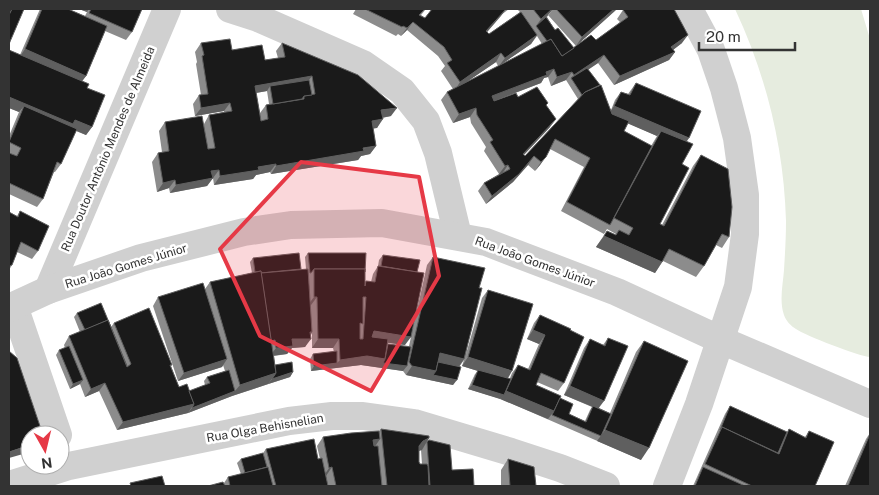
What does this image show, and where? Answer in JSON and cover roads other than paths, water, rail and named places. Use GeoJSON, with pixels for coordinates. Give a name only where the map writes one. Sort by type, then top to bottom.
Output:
{"type":"FeatureCollection","features":[{"type":"Feature","properties":{"kind":"street","name":"Rua Doutor Antônio Mendes de Almeida"},"geometry":{"type":"LineString","coordinates":[[48,290],[167,9]]}},
{"type":"Feature","properties":{"kind":"street"},"geometry":{"type":"LineString","coordinates":[[230,9],[258,18],[363,64],[402,91],[426,121],[438,153],[458,236]]}},
{"type":"Feature","properties":{"kind":"street"},"geometry":{"type":"LineString","coordinates":[[668,486],[700,404],[738,287],[745,234],[745,196],[737,138],[724,88],[711,50],[689,9]]}},
{"type":"Feature","properties":{"kind":"street","name":"Rua João Gomes Júnior"},"geometry":{"type":"LineString","coordinates":[[11,307],[48,290],[141,258],[244,232],[291,225],[382,223],[486,242],[618,292],[721,340],[870,404]]}},
{"type":"Feature","properties":{"kind":"street"},"geometry":{"type":"LineString","coordinates":[[11,307],[54,425]]}},
{"type":"Feature","properties":{"kind":"street","name":"Rua Olga Behisnelian"},"geometry":{"type":"LineString","coordinates":[[9,485],[72,476],[289,421],[332,416],[363,416],[423,426],[560,468],[606,486]]}}]}
